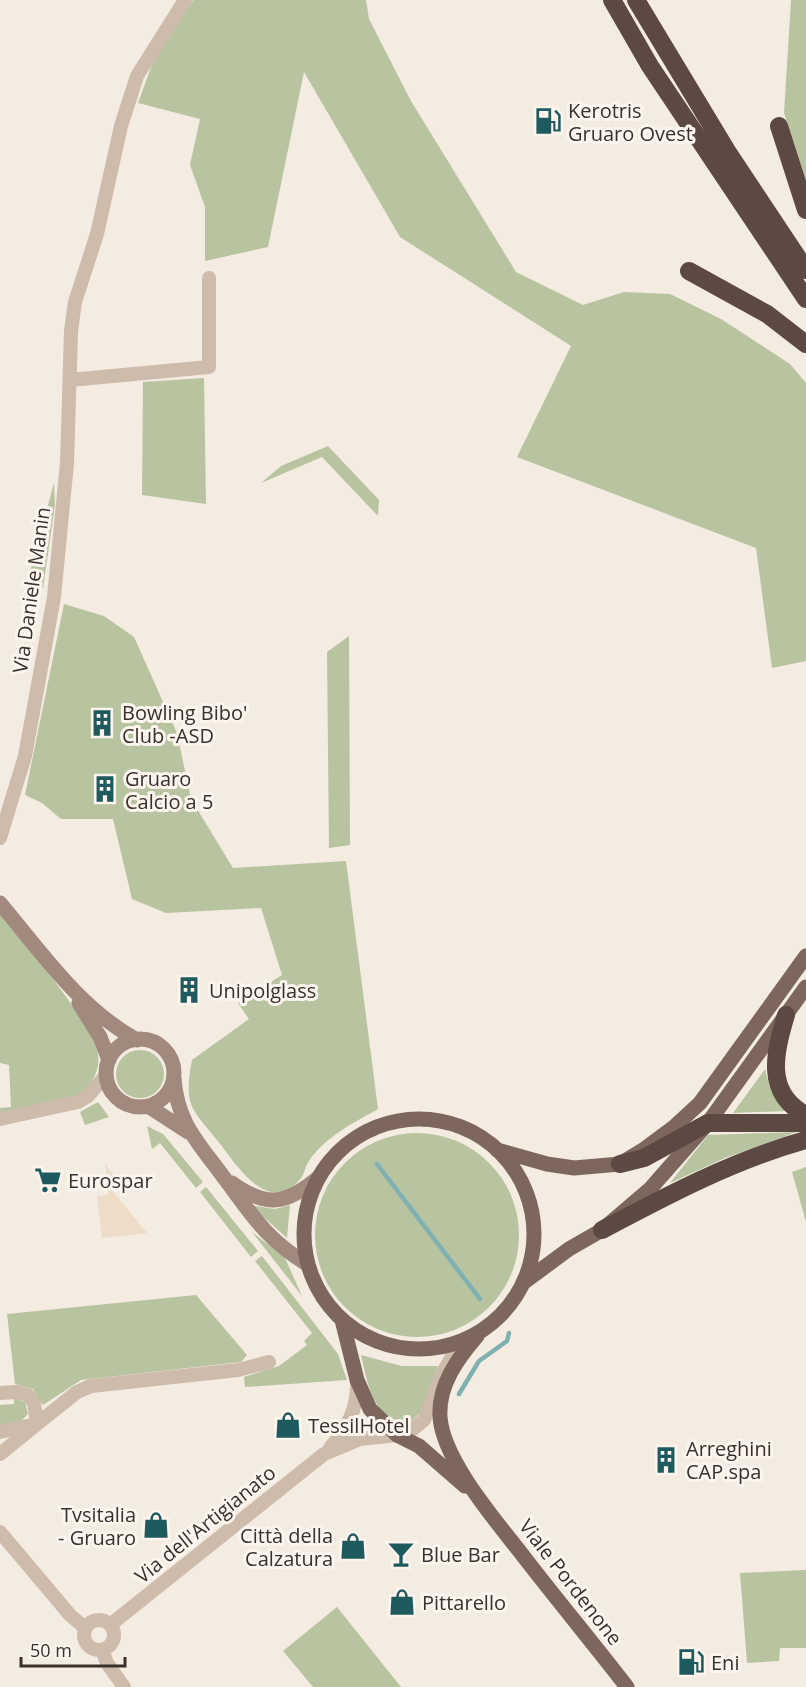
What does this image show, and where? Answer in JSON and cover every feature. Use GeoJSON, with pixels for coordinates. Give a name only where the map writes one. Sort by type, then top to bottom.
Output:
{"type":"FeatureCollection","features":[{"type":"Feature","properties":{"kind":"highway"},"geometry":{"type":"LineString","coordinates":[[612,0],[650,66],[806,299]]}},
{"type":"Feature","properties":{"kind":"highway"},"geometry":{"type":"LineString","coordinates":[[636,0],[727,151],[806,270]]}},
{"type":"Feature","properties":{"kind":"highway"},"geometry":{"type":"LineString","coordinates":[[779,126],[806,210]]}},
{"type":"Feature","properties":{"kind":"highway"},"geometry":{"type":"LineString","coordinates":[[689,271],[767,314],[806,344]]}},
{"type":"Feature","properties":{"kind":"highway"},"geometry":{"type":"LineString","coordinates":[[786,1015],[775,1055],[777,1078],[785,1096],[806,1115]]}},
{"type":"Feature","properties":{"kind":"highway"},"geometry":{"type":"LineString","coordinates":[[620,1164],[644,1158],[708,1123],[806,1123]]}},
{"type":"Feature","properties":{"kind":"highway"},"geometry":{"type":"LineString","coordinates":[[602,1230],[681,1189],[746,1160],[806,1140]]}},
{"type":"Feature","properties":{"kind":"main road"},"geometry":{"type":"LineString","coordinates":[[0,903],[73,989],[117,1029],[137,1040],[154,1043],[161,1047],[171,1061],[178,1106],[188,1132],[224,1177],[256,1223],[273,1240],[307,1264]]}},
{"type":"Feature","properties":{"kind":"main road"},"geometry":{"type":"LineString","coordinates":[[497,1150],[523,1186],[530,1207],[532,1251],[522,1284],[505,1311],[481,1331],[461,1341],[430,1348],[399,1347],[369,1338],[342,1320],[321,1295],[307,1264],[304,1242],[304,1220],[309,1198],[319,1177],[336,1154],[360,1136],[387,1124],[406,1121],[445,1123],[472,1133],[497,1150],[547,1164],[574,1168],[620,1164],[674,1128],[700,1103],[806,956]]}},
{"type":"Feature","properties":{"kind":"main road"},"geometry":{"type":"LineString","coordinates":[[522,1284],[569,1249],[602,1230],[650,1189],[708,1123],[806,987]]}},
{"type":"Feature","properties":{"kind":"main road"},"geometry":{"type":"LineString","coordinates":[[73,989],[100,1037],[112,1093],[122,1102],[134,1107],[147,1106],[168,1093],[174,1078]]}},
{"type":"Feature","properties":{"kind":"main road"},"geometry":{"type":"LineString","coordinates":[[107,1068],[117,1048],[137,1040]]}},
{"type":"Feature","properties":{"kind":"main road"},"geometry":{"type":"LineString","coordinates":[[147,1106],[188,1132]]}},
{"type":"Feature","properties":{"kind":"main road"},"geometry":{"type":"LineString","coordinates":[[224,1177],[251,1197],[265,1200],[295,1195],[319,1177]]}},
{"type":"Feature","properties":{"kind":"main road","name":"Viale Pordenone"},"geometry":{"type":"LineString","coordinates":[[342,1320],[357,1380],[370,1409],[397,1435],[419,1446],[444,1466],[482,1502]]}},
{"type":"Feature","properties":{"kind":"main road","name":"Viale Pordenone"},"geometry":{"type":"LineString","coordinates":[[481,1331],[454,1366],[445,1385],[440,1417],[445,1438],[482,1502],[627,1687]]}},
{"type":"Feature","properties":{"kind":"street","name":"Via Daniele Manin"},"geometry":{"type":"LineString","coordinates":[[0,838],[25,756],[54,597],[67,463],[70,332],[75,302],[96,234],[121,126],[137,76],[185,0]]}},
{"type":"Feature","properties":{"kind":"street"},"geometry":{"type":"LineString","coordinates":[[70,380],[209,367],[209,278]]}},
{"type":"Feature","properties":{"kind":"street"},"geometry":{"type":"LineString","coordinates":[[0,1119],[78,1102],[88,1096],[107,1068]]}},
{"type":"Feature","properties":{"kind":"street"},"geometry":{"type":"LineString","coordinates":[[324,1454],[360,1439],[397,1435],[413,1429],[424,1420],[442,1374],[461,1341]]}},
{"type":"Feature","properties":{"kind":"street"},"geometry":{"type":"LineString","coordinates":[[0,1454],[77,1392],[91,1386],[238,1370],[269,1362]]}},
{"type":"Feature","properties":{"kind":"street"},"geometry":{"type":"LineString","coordinates":[[324,1454],[351,1419],[357,1397],[357,1380]]}},
{"type":"Feature","properties":{"kind":"street"},"geometry":{"type":"LineString","coordinates":[[0,1393],[17,1392],[28,1395],[34,1403],[37,1424]]}},
{"type":"Feature","properties":{"kind":"street"},"geometry":{"type":"LineString","coordinates":[[0,1432],[37,1424]]}},
{"type":"Feature","properties":{"kind":"street","name":"Via dell'Artigianato"},"geometry":{"type":"LineString","coordinates":[[110,1625],[324,1454]]}},
{"type":"Feature","properties":{"kind":"street"},"geometry":{"type":"LineString","coordinates":[[0,1532],[70,1615],[86,1628]]}},
{"type":"Feature","properties":{"kind":"street"},"geometry":{"type":"LineString","coordinates":[[97,1620],[110,1625],[113,1640],[102,1650],[88,1645],[84,1637],[86,1628],[97,1620]]}},
{"type":"Feature","properties":{"kind":"street"},"geometry":{"type":"LineString","coordinates":[[102,1650],[107,1664],[124,1687]]}},
{"type":"Feature","properties":{"kind":"green space"},"geometry":{"type":"Polygon","coordinates":[[[193,0],[366,0],[369,19],[411,101],[516,272],[583,305],[624,292],[670,294],[721,319],[790,364],[806,383],[806,661],[772,668],[756,548],[517,457],[571,346],[400,237],[304,72],[268,247],[205,261],[205,207],[190,165],[200,119],[138,103],[153,62],[193,0]]]}},
{"type":"Feature","properties":{"kind":"green space"},"geometry":{"type":"Polygon","coordinates":[[[791,0],[806,0],[806,180],[784,113],[791,0]]]}},
{"type":"Feature","properties":{"kind":"green space"},"geometry":{"type":"Polygon","coordinates":[[[204,378],[206,504],[142,495],[143,382],[204,378]]]}},
{"type":"Feature","properties":{"kind":"green space"},"geometry":{"type":"Polygon","coordinates":[[[328,446],[379,500],[378,516],[322,457],[261,483],[281,466],[328,446]]]}},
{"type":"Feature","properties":{"kind":"green space"},"geometry":{"type":"Polygon","coordinates":[[[54,483],[55,505],[43,588],[27,583],[54,483]]]}},
{"type":"Feature","properties":{"kind":"green space"},"geometry":{"type":"Polygon","coordinates":[[[64,604],[104,616],[134,637],[177,733],[191,799],[233,868],[346,861],[378,1109],[340,1131],[323,1145],[308,1163],[301,1178],[290,1189],[278,1193],[267,1191],[246,1176],[197,1115],[190,1098],[189,1076],[192,1060],[249,1019],[238,1003],[282,975],[261,908],[166,913],[132,899],[113,819],[61,819],[42,803],[25,795],[64,604]]]}},
{"type":"Feature","properties":{"kind":"green space"},"geometry":{"type":"Polygon","coordinates":[[[349,636],[350,845],[329,848],[327,652],[349,636]]]}},
{"type":"Feature","properties":{"kind":"green space"},"geometry":{"type":"Polygon","coordinates":[[[0,912],[56,983],[84,1023],[94,1041],[98,1061],[92,1081],[78,1095],[55,1103],[0,1113],[0,1108],[11,1107],[9,1065],[0,1063],[0,912]]]}},
{"type":"Feature","properties":{"kind":"green space"},"geometry":{"type":"Polygon","coordinates":[[[135,1050],[145,1050],[157,1057],[164,1069],[164,1079],[157,1091],[145,1098],[135,1098],[120,1087],[116,1079],[116,1069],[127,1054],[135,1050]]]}},
{"type":"Feature","properties":{"kind":"green space"},"geometry":{"type":"Polygon","coordinates":[[[765,1069],[770,1088],[785,1111],[733,1113],[765,1069]]]}},
{"type":"Feature","properties":{"kind":"green space"},"geometry":{"type":"Polygon","coordinates":[[[98,1102],[109,1117],[85,1125],[80,1112],[98,1102]]]}},
{"type":"Feature","properties":{"kind":"green space"},"geometry":{"type":"Polygon","coordinates":[[[147,1126],[163,1134],[203,1182],[196,1188],[160,1143],[152,1149],[147,1126]]]}},
{"type":"Feature","properties":{"kind":"green space"},"geometry":{"type":"Polygon","coordinates":[[[797,1132],[725,1158],[670,1183],[708,1135],[797,1132]]]}},
{"type":"Feature","properties":{"kind":"green space"},"geometry":{"type":"Polygon","coordinates":[[[417,1133],[437,1135],[465,1145],[482,1156],[496,1170],[511,1196],[517,1215],[519,1235],[517,1255],[507,1283],[496,1300],[482,1314],[456,1329],[437,1335],[417,1337],[397,1335],[369,1325],[352,1314],[338,1300],[323,1274],[317,1255],[315,1235],[317,1215],[327,1187],[338,1170],[352,1156],[378,1141],[397,1135],[417,1133]]]}},
{"type":"Feature","properties":{"kind":"green space"},"geometry":{"type":"Polygon","coordinates":[[[806,1167],[806,1222],[792,1172],[806,1167]]]}},
{"type":"Feature","properties":{"kind":"green space"},"geometry":{"type":"Polygon","coordinates":[[[206,1187],[258,1251],[251,1257],[200,1192],[206,1187]]]}},
{"type":"Feature","properties":{"kind":"green space"},"geometry":{"type":"Polygon","coordinates":[[[250,1205],[275,1209],[290,1205],[287,1238],[250,1205]]]}},
{"type":"Feature","properties":{"kind":"green space"},"geometry":{"type":"Polygon","coordinates":[[[252,1232],[285,1258],[302,1296],[252,1232]]]}},
{"type":"Feature","properties":{"kind":"green space"},"geometry":{"type":"Polygon","coordinates":[[[262,1256],[338,1354],[347,1380],[245,1387],[244,1377],[279,1366],[307,1345],[304,1341],[312,1333],[255,1261],[262,1256]]]}},
{"type":"Feature","properties":{"kind":"green space"},"geometry":{"type":"Polygon","coordinates":[[[196,1295],[247,1355],[241,1362],[81,1380],[43,1405],[33,1389],[15,1384],[7,1314],[196,1295]]]}},
{"type":"Feature","properties":{"kind":"green space"},"geometry":{"type":"Polygon","coordinates":[[[361,1355],[402,1366],[438,1366],[421,1410],[409,1423],[399,1426],[382,1412],[372,1395],[361,1355]]]}},
{"type":"Feature","properties":{"kind":"green space"},"geometry":{"type":"Polygon","coordinates":[[[14,1398],[25,1402],[28,1414],[20,1422],[0,1427],[0,1405],[14,1404],[14,1398]]]}},
{"type":"Feature","properties":{"kind":"green space"},"geometry":{"type":"Polygon","coordinates":[[[806,1570],[806,1648],[780,1648],[779,1661],[747,1663],[740,1573],[806,1570]]]}},
{"type":"Feature","properties":{"kind":"green space"},"geometry":{"type":"Polygon","coordinates":[[[337,1607],[401,1687],[313,1687],[283,1651],[337,1607]]]}},
{"type":"Feature","properties":{"kind":"shaded area"},"geometry":{"type":"Polygon","coordinates":[[[105,1164],[119,1182],[111,1189],[147,1233],[102,1238],[97,1196],[108,1195],[105,1164]]]}},
{"type":"Feature","properties":{"kind":"waterway"},"geometry":{"type":"LineString","coordinates":[[377,1164],[480,1299]]}},
{"type":"Feature","properties":{"kind":"waterway"},"geometry":{"type":"LineString","coordinates":[[459,1394],[479,1361],[507,1341],[509,1333]]}},
{"type":"Feature","properties":{"kind":"place","name":"Kerotris Gruaro Ovest"},"geometry":{"type":"Point","coordinates":[548,121]}},
{"type":"Feature","properties":{"kind":"place","name":"Bowling Bibo' Club -ASD"},"geometry":{"type":"Point","coordinates":[102,723]}},
{"type":"Feature","properties":{"kind":"place","name":"Gruaro Calcio a 5"},"geometry":{"type":"Point","coordinates":[105,789]}},
{"type":"Feature","properties":{"kind":"place","name":"Unipolglass"},"geometry":{"type":"Point","coordinates":[189,990]}},
{"type":"Feature","properties":{"kind":"place","name":"Eurospar"},"geometry":{"type":"Point","coordinates":[48,1180]}},
{"type":"Feature","properties":{"kind":"place","name":"TessilHotel"},"geometry":{"type":"Point","coordinates":[288,1425]}},
{"type":"Feature","properties":{"kind":"place","name":"Arreghini CAP.spa"},"geometry":{"type":"Point","coordinates":[666,1460]}},
{"type":"Feature","properties":{"kind":"place","name":"Tvsitalia - Gruaro"},"geometry":{"type":"Point","coordinates":[156,1525]}},
{"type":"Feature","properties":{"kind":"place","name":"Città della Calzatura"},"geometry":{"type":"Point","coordinates":[353,1546]}},
{"type":"Feature","properties":{"kind":"place","name":"Blue Bar"},"geometry":{"type":"Point","coordinates":[401,1554]}},
{"type":"Feature","properties":{"kind":"place","name":"Pittarello"},"geometry":{"type":"Point","coordinates":[402,1602]}},
{"type":"Feature","properties":{"kind":"place","name":"Eni"},"geometry":{"type":"Point","coordinates":[691,1662]}}]}
